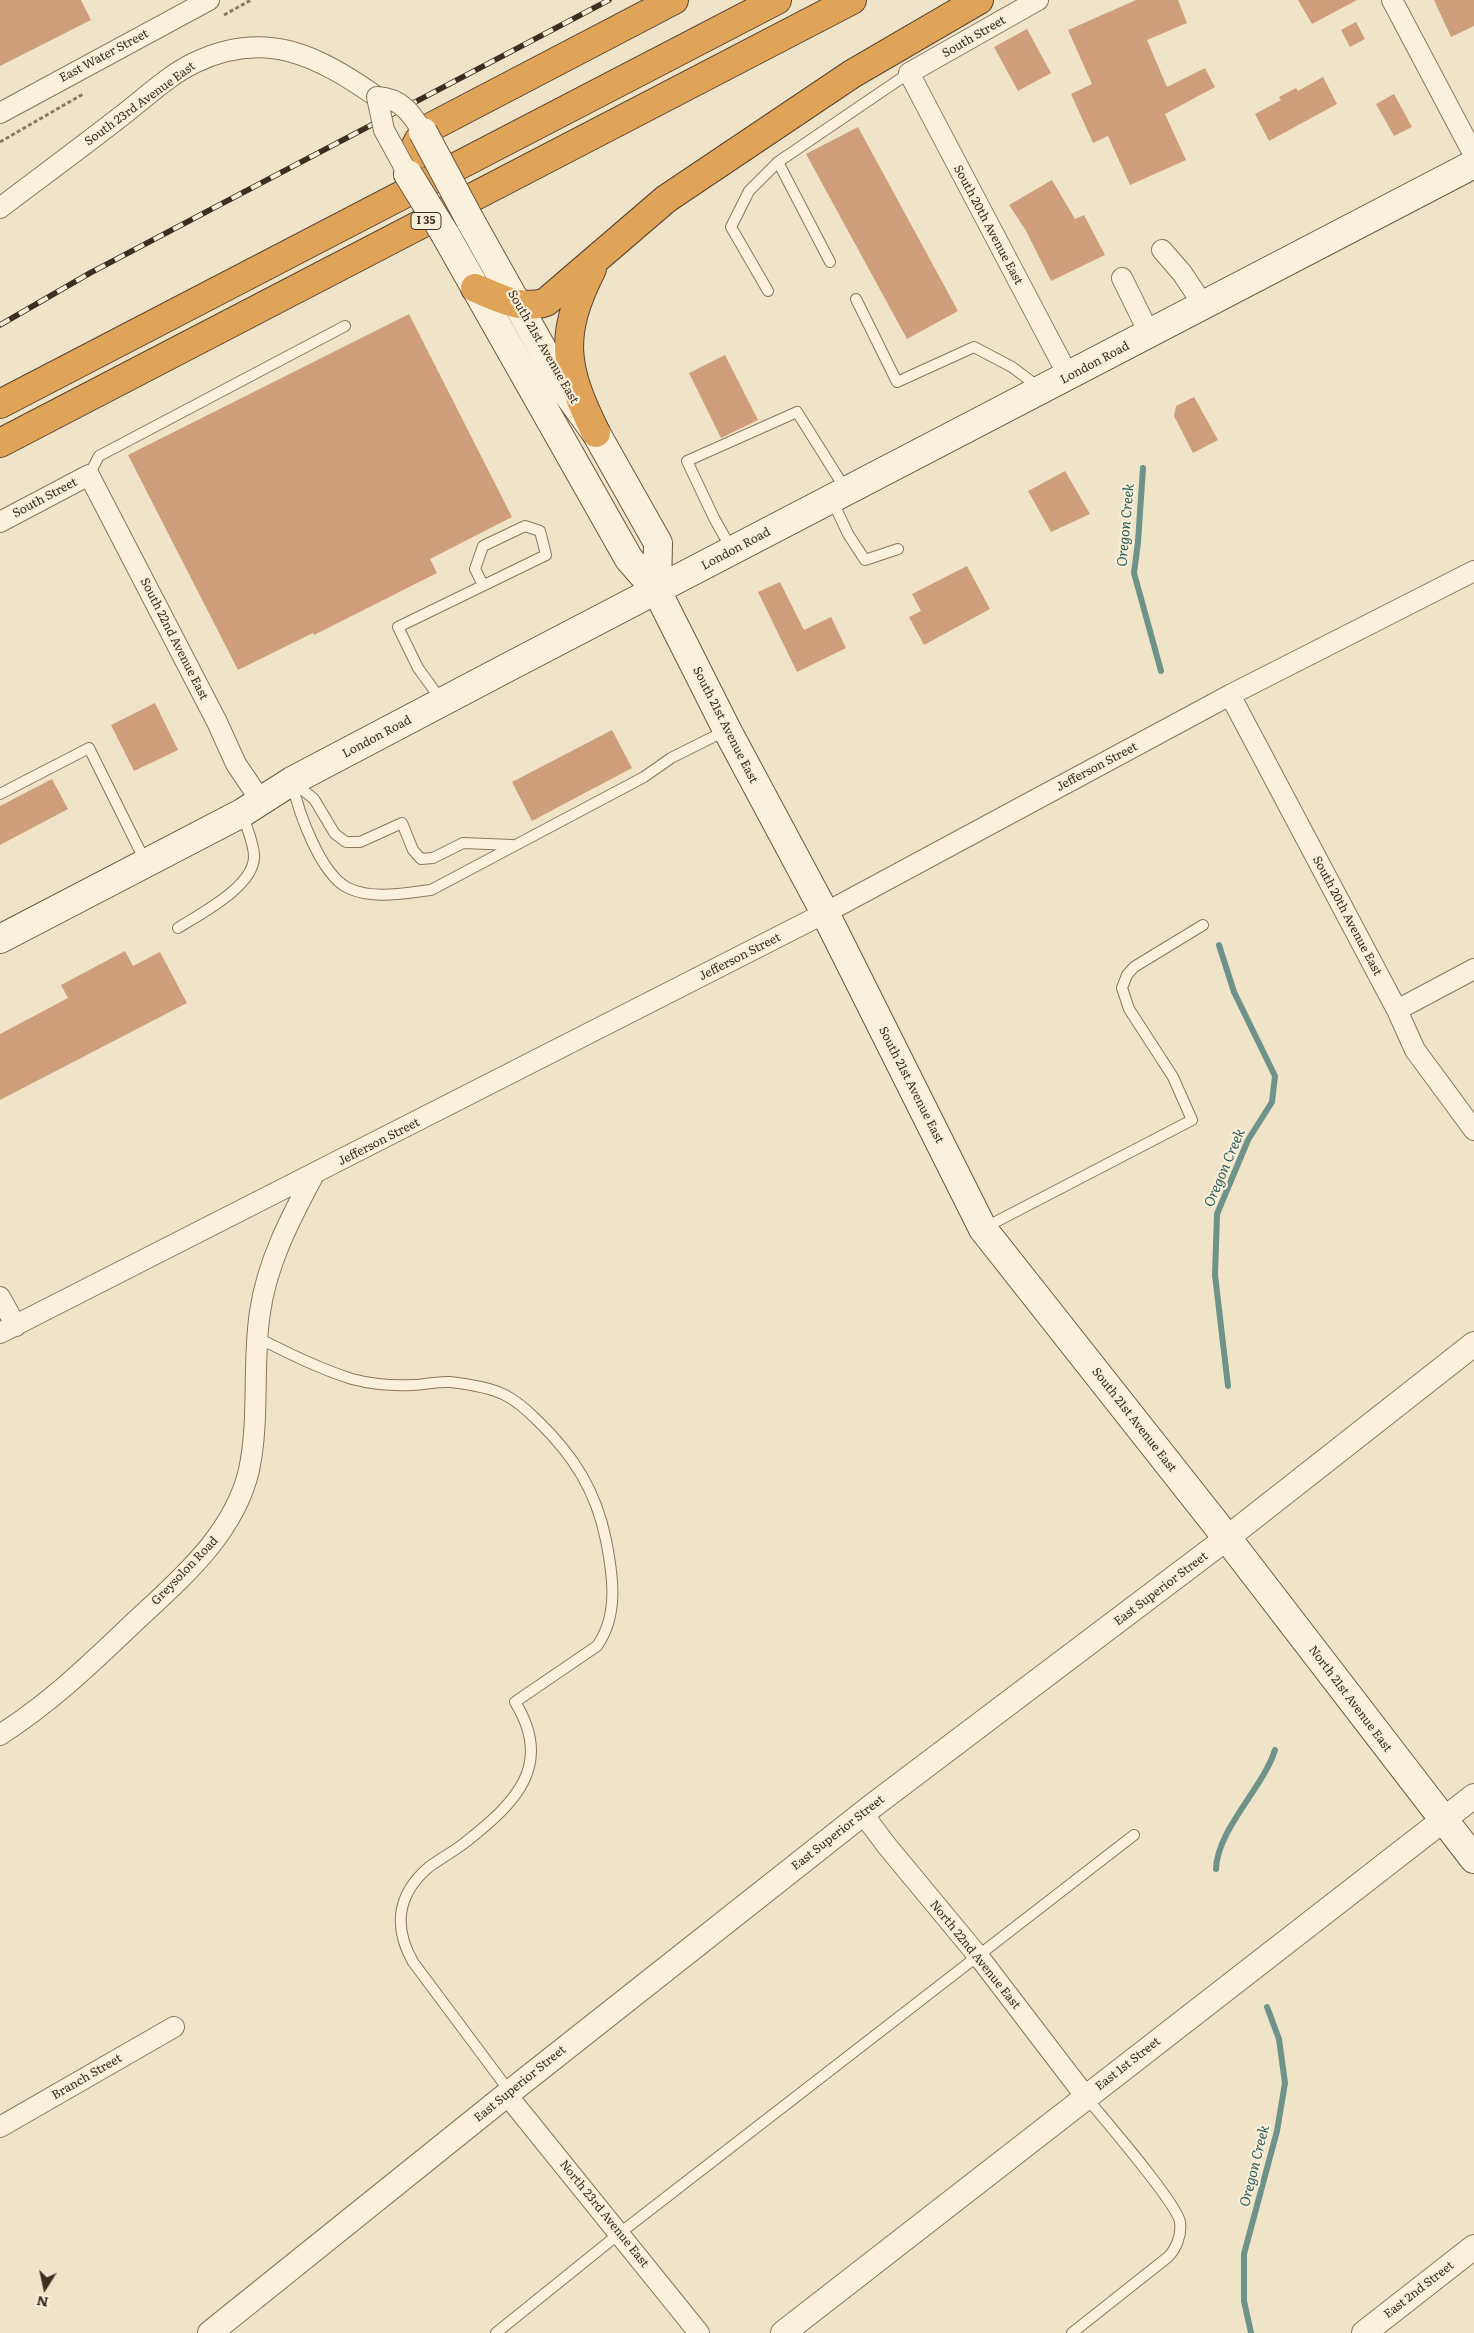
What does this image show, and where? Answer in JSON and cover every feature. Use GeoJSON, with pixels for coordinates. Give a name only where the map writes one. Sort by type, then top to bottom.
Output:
{"type":"FeatureCollection","features":[{"type":"Feature","properties":{"kind":"highway"},"geometry":{"type":"LineString","coordinates":[[408,174],[412,152],[423,132],[455,113],[674,0]]}},
{"type":"Feature","properties":{"kind":"highway"},"geometry":{"type":"LineString","coordinates":[[0,404],[777,0]]}},
{"type":"Feature","properties":{"kind":"highway","name":"I 35"},"geometry":{"type":"LineString","coordinates":[[0,443],[852,0]]}},
{"type":"Feature","properties":{"kind":"highway"},"geometry":{"type":"LineString","coordinates":[[475,288],[518,304],[537,306],[546,302],[562,291],[601,254],[666,199],[844,79],[979,0]]}},
{"type":"Feature","properties":{"kind":"highway"},"geometry":{"type":"LineString","coordinates":[[596,433],[576,389],[570,368],[569,348],[571,327],[579,299],[601,254]]}},
{"type":"Feature","properties":{"kind":"main road","name":"South 21st Avenue East"},"geometry":{"type":"LineString","coordinates":[[423,132],[567,393],[596,433],[658,544],[656,591]]}},
{"type":"Feature","properties":{"kind":"main road","name":"London Road"},"geometry":{"type":"LineString","coordinates":[[0,939],[146,864],[252,807],[292,781],[442,702],[1150,335],[1474,164]]}},
{"type":"Feature","properties":{"kind":"main road","name":"South 21st Avenue East"},"geometry":{"type":"LineString","coordinates":[[408,174],[445,234],[628,560],[656,591],[727,730],[825,913],[983,1228],[1228,1538]]}},
{"type":"Feature","properties":{"kind":"main road","name":"North 21st Avenue East"},"geometry":{"type":"LineString","coordinates":[[1228,1538],[1474,1859]]}},
{"type":"Feature","properties":{"kind":"street","name":"East Water Street"},"geometry":{"type":"LineString","coordinates":[[0,113],[209,0]]}},
{"type":"Feature","properties":{"kind":"street","name":"South Street"},"geometry":{"type":"LineString","coordinates":[[909,73],[1038,0]]}},
{"type":"Feature","properties":{"kind":"street"},"geometry":{"type":"LineString","coordinates":[[1392,0],[1474,155]]}},
{"type":"Feature","properties":{"kind":"street","name":"South 23rd Avenue East"},"geometry":{"type":"LineString","coordinates":[[0,208],[193,63],[218,53],[247,48],[276,48],[302,53],[332,66],[377,97],[389,97],[404,106],[423,132]]}},
{"type":"Feature","properties":{"kind":"street","name":"South 20th Avenue East"},"geometry":{"type":"LineString","coordinates":[[909,73],[1069,377]]}},
{"type":"Feature","properties":{"kind":"street"},"geometry":{"type":"LineString","coordinates":[[377,97],[384,130],[408,174]]}},
{"type":"Feature","properties":{"kind":"street"},"geometry":{"type":"LineString","coordinates":[[1162,250],[1204,306]]}},
{"type":"Feature","properties":{"kind":"street"},"geometry":{"type":"LineString","coordinates":[[1122,278],[1150,335]]}},
{"type":"Feature","properties":{"kind":"street","name":"South Street"},"geometry":{"type":"LineString","coordinates":[[0,522],[89,475]]}},
{"type":"Feature","properties":{"kind":"street","name":"South 22nd Avenue East"},"geometry":{"type":"LineString","coordinates":[[89,475],[217,722],[236,764],[252,807]]}},
{"type":"Feature","properties":{"kind":"street","name":"Jefferson Street"},"geometry":{"type":"LineString","coordinates":[[8,1329],[313,1176],[825,913],[1230,695],[1474,571]]}},
{"type":"Feature","properties":{"kind":"street","name":"South 20th Avenue East"},"geometry":{"type":"LineString","coordinates":[[1230,695],[1397,1010],[1415,1050],[1474,1130]]}},
{"type":"Feature","properties":{"kind":"street"},"geometry":{"type":"LineString","coordinates":[[1397,1010],[1474,969]]}},
{"type":"Feature","properties":{"kind":"street","name":"Greysolon Road"},"geometry":{"type":"LineString","coordinates":[[0,1735],[44,1705],[82,1674],[178,1580],[219,1535],[243,1490],[249,1470],[256,1421],[258,1338],[264,1286],[282,1235],[313,1176]]}},
{"type":"Feature","properties":{"kind":"street"},"geometry":{"type":"LineString","coordinates":[[0,1297],[8,1329]]}},
{"type":"Feature","properties":{"kind":"street","name":"East Superior Street"},"geometry":{"type":"LineString","coordinates":[[210,2333],[509,2093],[863,1814],[1228,1538],[1474,1344]]}},
{"type":"Feature","properties":{"kind":"street","name":"East 1st Street"},"geometry":{"type":"LineString","coordinates":[[783,2333],[1474,1796]]}},
{"type":"Feature","properties":{"kind":"street","name":"North 22nd Avenue East"},"geometry":{"type":"LineString","coordinates":[[863,1814],[887,1846],[979,1956],[1086,2098]]}},
{"type":"Feature","properties":{"kind":"street","name":"Branch Street"},"geometry":{"type":"LineString","coordinates":[[0,2127],[174,2027]]}},
{"type":"Feature","properties":{"kind":"street","name":"North 23rd Avenue East"},"geometry":{"type":"LineString","coordinates":[[509,2093],[699,2333]]}},
{"type":"Feature","properties":{"kind":"street","name":"East 2nd Street"},"geometry":{"type":"LineString","coordinates":[[1364,2333],[1474,2246]]}},
{"type":"Feature","properties":{"kind":"lane"},"geometry":{"type":"LineString","coordinates":[[768,291],[731,227],[750,191],[778,162],[909,73]]}},
{"type":"Feature","properties":{"kind":"lane"},"geometry":{"type":"LineString","coordinates":[[778,162],[830,262]]}},
{"type":"Feature","properties":{"kind":"lane"},"geometry":{"type":"LineString","coordinates":[[856,299],[897,382],[974,348],[1012,367],[1043,390]]}},
{"type":"Feature","properties":{"kind":"lane"},"geometry":{"type":"LineString","coordinates":[[89,475],[99,456],[345,326]]}},
{"type":"Feature","properties":{"kind":"lane"},"geometry":{"type":"LineString","coordinates":[[733,551],[714,518],[687,461],[797,412],[839,495],[848,534],[865,560],[898,549]]}},
{"type":"Feature","properties":{"kind":"lane"},"geometry":{"type":"LineString","coordinates":[[442,702],[418,668],[398,627],[483,586],[546,555],[540,531],[525,526],[483,546],[475,569],[483,586]]}},
{"type":"Feature","properties":{"kind":"lane"},"geometry":{"type":"LineString","coordinates":[[292,781],[297,808],[315,845],[330,872],[348,888],[368,893],[394,894],[431,890],[644,777],[671,758],[727,730]]}},
{"type":"Feature","properties":{"kind":"lane"},"geometry":{"type":"LineString","coordinates":[[0,794],[89,748],[146,864]]}},
{"type":"Feature","properties":{"kind":"lane"},"geometry":{"type":"LineString","coordinates":[[292,781],[314,799],[335,834],[346,842],[360,842],[402,823],[413,850],[421,859],[433,858],[463,844],[514,845]]}},
{"type":"Feature","properties":{"kind":"lane"},"geometry":{"type":"LineString","coordinates":[[178,928],[239,886],[250,872],[254,856],[252,807]]}},
{"type":"Feature","properties":{"kind":"lane"},"geometry":{"type":"LineString","coordinates":[[983,1228],[1192,1120],[1173,1077],[1129,1009],[1122,988],[1127,974],[1134,967],[1203,925]]}},
{"type":"Feature","properties":{"kind":"lane"},"geometry":{"type":"LineString","coordinates":[[258,1338],[352,1379],[390,1385],[447,1382],[471,1385],[504,1394],[527,1411],[561,1445],[584,1477],[594,1498],[612,1570],[612,1606],[610,1622],[605,1635],[597,1646],[515,1702],[524,1718],[530,1742],[531,1764],[528,1775],[518,1791],[490,1821],[419,1877],[408,1894],[399,1919],[402,1940],[413,1962],[509,2093]]}},
{"type":"Feature","properties":{"kind":"lane"},"geometry":{"type":"LineString","coordinates":[[496,2333],[620,2232],[1134,1835]]}},
{"type":"Feature","properties":{"kind":"lane"},"geometry":{"type":"LineString","coordinates":[[1072,2333],[1168,2257],[1177,2244],[1180,2223],[1177,2213],[1169,2201],[1086,2098]]}},
{"type":"Feature","properties":{"kind":"building"},"geometry":{"type":"Polygon","coordinates":[[[0,0],[81,0],[91,20],[0,66],[0,0]]]}},
{"type":"Feature","properties":{"kind":"building"},"geometry":{"type":"Polygon","coordinates":[[[1136,0],[1178,0],[1187,23],[1147,40],[1167,87],[1205,68],[1215,87],[1165,114],[1186,160],[1130,185],[1108,136],[1093,143],[1071,94],[1092,84],[1068,30],[1136,0]]]}},
{"type":"Feature","properties":{"kind":"building"},"geometry":{"type":"Polygon","coordinates":[[[1298,0],[1357,0],[1312,24],[1298,0]]]}},
{"type":"Feature","properties":{"kind":"building"},"geometry":{"type":"Polygon","coordinates":[[[1434,0],[1474,0],[1474,26],[1451,37],[1434,0]]]}},
{"type":"Feature","properties":{"kind":"building"},"geometry":{"type":"Polygon","coordinates":[[[1356,22],[1365,39],[1350,47],[1341,30],[1356,22]]]}},
{"type":"Feature","properties":{"kind":"building"},"geometry":{"type":"Polygon","coordinates":[[[1027,29],[1051,73],[1018,91],[994,47],[1027,29]]]}},
{"type":"Feature","properties":{"kind":"building"},"geometry":{"type":"Polygon","coordinates":[[[1323,77],[1337,104],[1269,141],[1255,114],[1281,100],[1279,97],[1296,88],[1298,91],[1323,77]]]}},
{"type":"Feature","properties":{"kind":"building"},"geometry":{"type":"Polygon","coordinates":[[[1394,94],[1412,127],[1394,136],[1376,104],[1394,94]]]}},
{"type":"Feature","properties":{"kind":"building"},"geometry":{"type":"Polygon","coordinates":[[[858,127],[958,311],[907,339],[806,154],[858,127]]]}},
{"type":"Feature","properties":{"kind":"building"},"geometry":{"type":"Polygon","coordinates":[[[1052,180],[1075,219],[1084,215],[1105,255],[1051,281],[1025,229],[1009,205],[1052,180]]]}},
{"type":"Feature","properties":{"kind":"building"},"geometry":{"type":"Polygon","coordinates":[[[409,314],[512,517],[430,559],[437,573],[314,635],[313,633],[238,670],[128,455],[409,314]]]}},
{"type":"Feature","properties":{"kind":"building"},"geometry":{"type":"Polygon","coordinates":[[[725,355],[758,420],[721,438],[689,373],[725,355]]]}},
{"type":"Feature","properties":{"kind":"building"},"geometry":{"type":"Polygon","coordinates":[[[1194,397],[1218,440],[1193,453],[1174,416],[1176,406],[1194,397]]]}},
{"type":"Feature","properties":{"kind":"building"},"geometry":{"type":"Polygon","coordinates":[[[1065,471],[1090,514],[1051,532],[1028,491],[1065,471]]]}},
{"type":"Feature","properties":{"kind":"building"},"geometry":{"type":"Polygon","coordinates":[[[967,566],[990,609],[924,645],[909,617],[921,611],[912,594],[967,566]]]}},
{"type":"Feature","properties":{"kind":"building"},"geometry":{"type":"Polygon","coordinates":[[[780,582],[804,630],[831,617],[846,648],[797,672],[758,592],[780,582]]]}},
{"type":"Feature","properties":{"kind":"building"},"geometry":{"type":"Polygon","coordinates":[[[155,703],[178,750],[134,771],[111,725],[155,703]]]}},
{"type":"Feature","properties":{"kind":"building"},"geometry":{"type":"Polygon","coordinates":[[[612,730],[632,768],[532,821],[512,782],[612,730]]]}},
{"type":"Feature","properties":{"kind":"building"},"geometry":{"type":"Polygon","coordinates":[[[52,779],[68,809],[0,845],[0,806],[52,779]]]}},
{"type":"Feature","properties":{"kind":"building"},"geometry":{"type":"Polygon","coordinates":[[[125,951],[133,966],[160,952],[187,1003],[0,1100],[0,1034],[68,998],[61,985],[125,951]]]}},
{"type":"Feature","properties":{"kind":"waterway","name":"Oregon Creek"},"geometry":{"type":"LineString","coordinates":[[1143,468],[1134,573],[1161,671]]}},
{"type":"Feature","properties":{"kind":"waterway","name":"Oregon Creek"},"geometry":{"type":"LineString","coordinates":[[1219,945],[1234,992],[1275,1076],[1272,1102],[1248,1140],[1217,1214],[1215,1275],[1228,1386]]}},
{"type":"Feature","properties":{"kind":"waterway","name":"Oregon Creek"},"geometry":{"type":"LineString","coordinates":[[1216,1869],[1218,1854],[1224,1839],[1261,1779],[1275,1750]]}},
{"type":"Feature","properties":{"kind":"waterway","name":"Oregon Creek"},"geometry":{"type":"LineString","coordinates":[[1251,2333],[1244,2301],[1244,2254],[1277,2131],[1285,2083],[1279,2039],[1267,2007]]}},
{"type":"Feature","properties":{"kind":"railway"},"geometry":{"type":"LineString","coordinates":[[0,325],[90,273],[609,0]]}}]}
